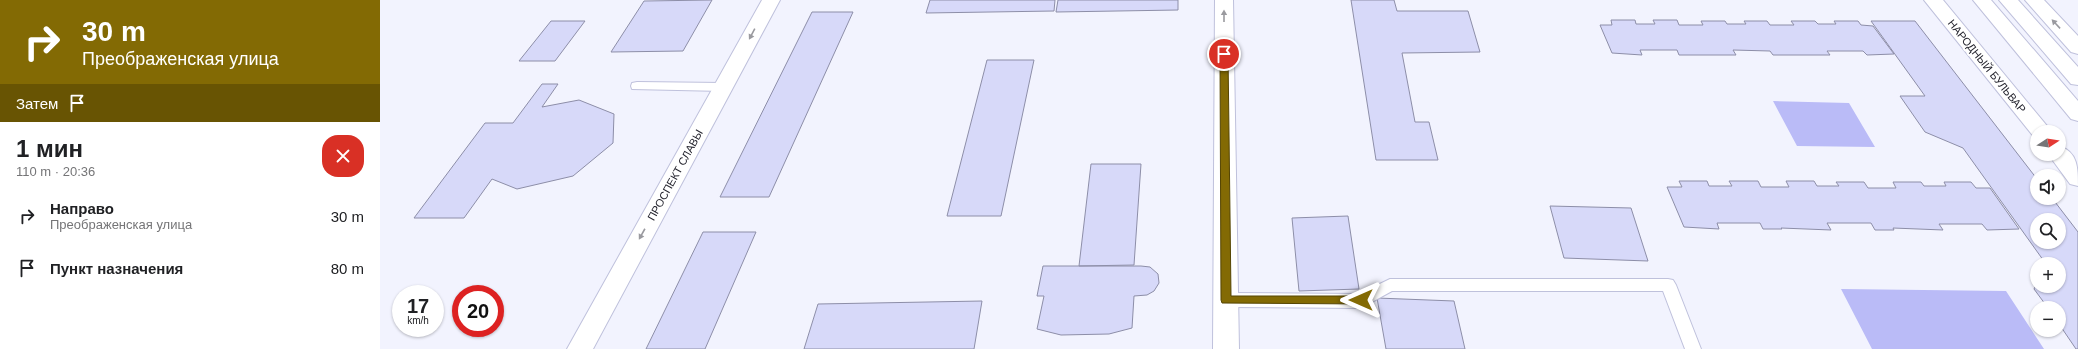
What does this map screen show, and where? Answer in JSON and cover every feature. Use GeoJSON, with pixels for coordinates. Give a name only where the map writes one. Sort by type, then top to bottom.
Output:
{"type":"FeatureCollection","features":[{"type":"Feature","properties":{"kind":"main road","name":"ПРОСПЕКТ СЛАВЫ"},"geometry":{"type":"LineString","coordinates":[[580,349],[771,0]]}},
{"type":"Feature","properties":{"kind":"main road"},"geometry":{"type":"LineString","coordinates":[[1224,0],[1226,349]]}},
{"type":"Feature","properties":{"kind":"main road","name":"НАРОДНЫЙ БУЛЬВАР"},"geometry":{"type":"LineString","coordinates":[[1933,0],[2035,125]]}},
{"type":"Feature","properties":{"kind":"main road"},"geometry":{"type":"LineString","coordinates":[[2034,0],[2078,48]]}},
{"type":"Feature","properties":{"kind":"main road"},"geometry":{"type":"LineString","coordinates":[[2065,161],[2078,178]]}},
{"type":"Feature","properties":{"kind":"street"},"geometry":{"type":"LineString","coordinates":[[1982,0],[2078,114]]}},
{"type":"Feature","properties":{"kind":"street"},"geometry":{"type":"LineString","coordinates":[[2008,0],[2078,79]]}},
{"type":"Feature","properties":{"kind":"lane"},"geometry":{"type":"LineString","coordinates":[[637,86],[723,87]]}},
{"type":"Feature","properties":{"kind":"lane"},"geometry":{"type":"LineString","coordinates":[[1226,300],[1361,300],[1390,285],[1668,285],[1693,349]]}},
{"type":"Feature","properties":{"kind":"shaded area"},"geometry":{"type":"Polygon","coordinates":[[[1773,101],[1849,103],[1875,147],[1797,146],[1773,101]]]}},
{"type":"Feature","properties":{"kind":"shaded area"},"geometry":{"type":"Polygon","coordinates":[[[1841,289],[2006,291],[2030,328],[2030,337],[2036,337],[2044,349],[1872,349],[1841,289]]]}},
{"type":"Feature","properties":{"kind":"building"},"geometry":{"type":"Polygon","coordinates":[[[712,0],[683,51],[611,52],[644,1],[712,0]]]}},
{"type":"Feature","properties":{"kind":"building"},"geometry":{"type":"Polygon","coordinates":[[[930,0],[1055,0],[1054,11],[926,13],[930,0]]]}},
{"type":"Feature","properties":{"kind":"building"},"geometry":{"type":"Polygon","coordinates":[[[1058,0],[1178,0],[1178,10],[1056,12],[1058,0]]]}},
{"type":"Feature","properties":{"kind":"building"},"geometry":{"type":"Polygon","coordinates":[[[1351,0],[1394,0],[1397,11],[1468,11],[1480,52],[1402,53],[1415,122],[1429,122],[1438,160],[1376,160],[1351,0]]]}},
{"type":"Feature","properties":{"kind":"building"},"geometry":{"type":"Polygon","coordinates":[[[812,12],[853,12],[769,197],[720,197],[812,12]]]}},
{"type":"Feature","properties":{"kind":"building"},"geometry":{"type":"Polygon","coordinates":[[[1611,20],[1635,20],[1636,24],[1655,24],[1653,20],[1677,20],[1679,25],[1703,25],[1701,21],[1725,21],[1727,24],[1746,24],[1744,21],[1767,21],[1770,25],[1794,25],[1791,21],[1815,21],[1818,24],[1836,24],[1834,21],[1858,21],[1861,25],[1873,26],[1894,54],[1867,55],[1863,51],[1827,51],[1830,55],[1773,55],[1770,51],[1733,50],[1736,55],[1679,55],[1677,50],[1640,50],[1642,55],[1612,53],[1600,25],[1612,25],[1611,20]]]}},
{"type":"Feature","properties":{"kind":"building"},"geometry":{"type":"Polygon","coordinates":[[[551,21],[585,21],[555,61],[519,61],[551,21]]]}},
{"type":"Feature","properties":{"kind":"building"},"geometry":{"type":"Polygon","coordinates":[[[1871,21],[1915,21],[2030,170],[2030,205],[2057,205],[2063,213],[2030,213],[2030,242],[1963,148],[1925,132],[1900,96],[1925,96],[1871,21]]]}},
{"type":"Feature","properties":{"kind":"building"},"geometry":{"type":"Polygon","coordinates":[[[987,60],[1034,60],[1001,216],[947,216],[987,60]]]}},
{"type":"Feature","properties":{"kind":"building"},"geometry":{"type":"Polygon","coordinates":[[[542,84],[558,84],[542,107],[579,100],[614,114],[613,143],[573,176],[517,189],[492,179],[464,218],[414,218],[485,123],[513,123],[542,84]]]}},
{"type":"Feature","properties":{"kind":"building"},"geometry":{"type":"Polygon","coordinates":[[[1091,164],[1141,164],[1134,265],[1079,266],[1091,164]]]}},
{"type":"Feature","properties":{"kind":"building"},"geometry":{"type":"Polygon","coordinates":[[[1679,181],[1707,181],[1709,186],[1732,186],[1729,181],[1758,181],[1761,187],[1789,187],[1786,181],[1814,181],[1817,186],[1839,186],[1836,182],[1864,182],[1868,188],[1896,188],[1893,182],[1921,182],[1924,186],[1946,186],[1944,182],[1971,182],[1976,188],[1990,188],[2019,229],[1987,230],[1982,224],[1939,224],[1943,230],[1893,228],[1894,230],[1875,230],[1871,223],[1827,223],[1831,230],[1781,228],[1782,229],[1763,229],[1760,223],[1717,223],[1719,229],[1684,227],[1667,187],[1682,187],[1679,181]]]}},
{"type":"Feature","properties":{"kind":"building"},"geometry":{"type":"Polygon","coordinates":[[[1550,206],[1631,208],[1648,261],[1564,258],[1550,206]]]}},
{"type":"Feature","properties":{"kind":"building"},"geometry":{"type":"Polygon","coordinates":[[[1348,216],[1359,289],[1299,291],[1292,218],[1348,216]]]}},
{"type":"Feature","properties":{"kind":"building"},"geometry":{"type":"Polygon","coordinates":[[[2066,216],[2078,232],[2078,349],[2076,349],[2066,334],[2066,301],[2043,301],[2037,293],[2066,293],[2066,257],[2041,257],[2035,249],[2066,249],[2066,216]]]}},
{"type":"Feature","properties":{"kind":"building"},"geometry":{"type":"Polygon","coordinates":[[[703,232],[756,232],[705,349],[646,349],[703,232]]]}},
{"type":"Feature","properties":{"kind":"building"},"geometry":{"type":"Polygon","coordinates":[[[1043,266],[1150,267],[1158,274],[1159,283],[1154,291],[1147,295],[1134,296],[1132,328],[1109,334],[1061,335],[1037,329],[1044,296],[1037,296],[1043,266]]]}},
{"type":"Feature","properties":{"kind":"building"},"geometry":{"type":"Polygon","coordinates":[[[1377,298],[1454,301],[1465,349],[1386,349],[1377,298]]]}},
{"type":"Feature","properties":{"kind":"building"},"geometry":{"type":"Polygon","coordinates":[[[982,301],[974,349],[804,349],[818,304],[982,301]]]}},
{"type":"Feature","properties":{"kind":"route"},"geometry":{"type":"LineString","coordinates":[[1224,54],[1226,300],[1361,300]]}}]}
